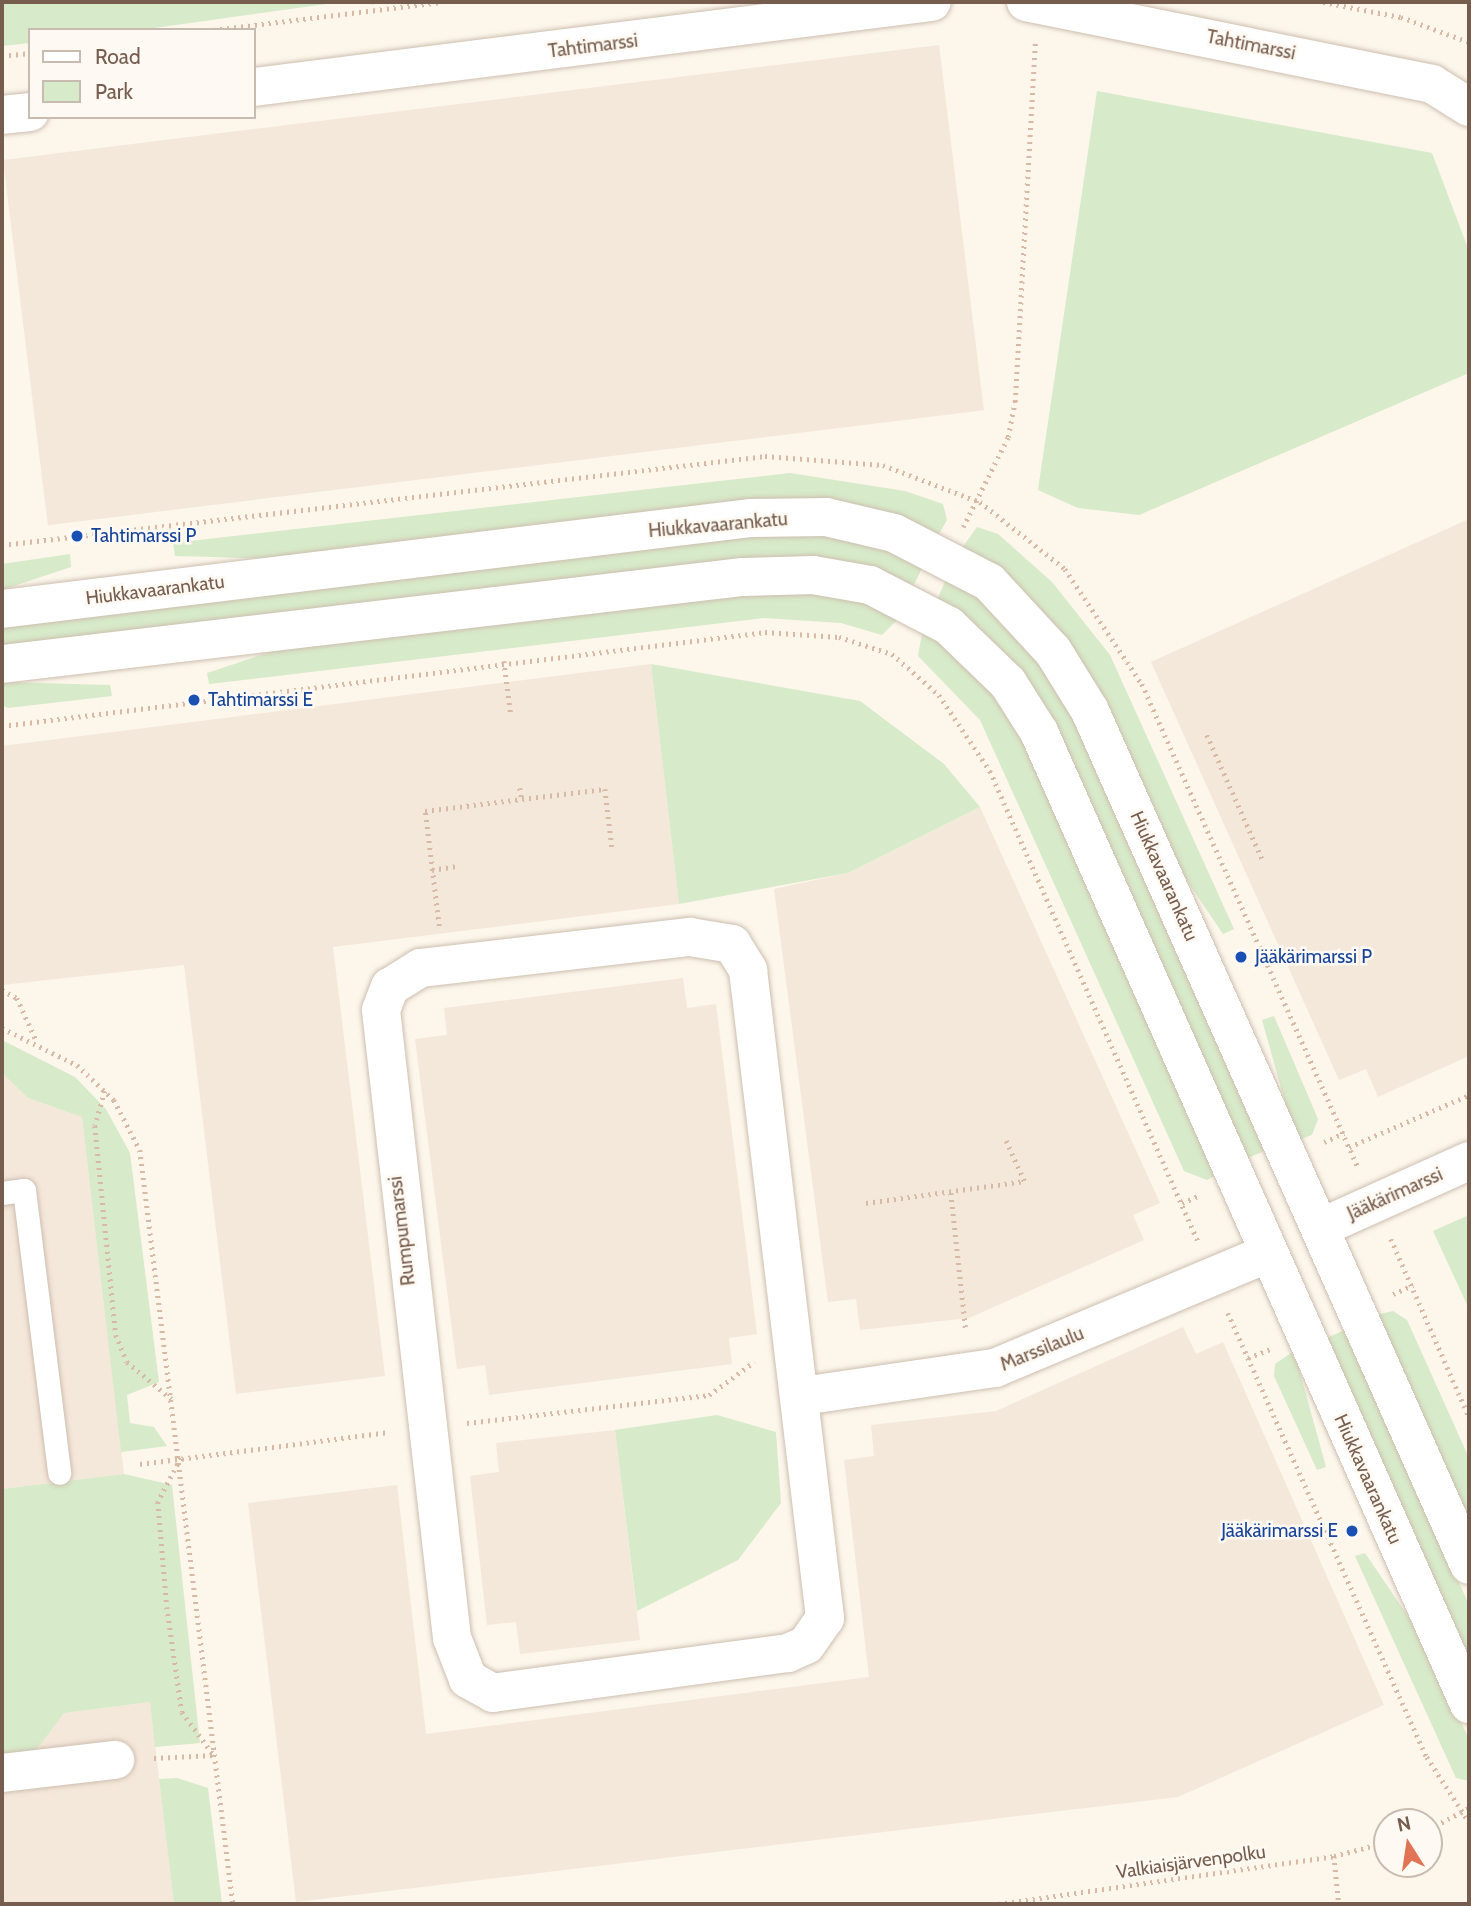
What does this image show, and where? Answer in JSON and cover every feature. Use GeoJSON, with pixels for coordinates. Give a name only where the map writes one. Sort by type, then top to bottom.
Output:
{"type":"FeatureCollection","features":[{"type":"Feature","properties":{"kind":"street","name":"Tahtimarssi"},"geometry":{"type":"LineString","coordinates":[[256,87],[932,2]]}},
{"type":"Feature","properties":{"kind":"street","name":"Tahtimarssi"},"geometry":{"type":"LineString","coordinates":[[1034,3],[1433,84],[1469,107]]}},
{"type":"Feature","properties":{"kind":"street"},"geometry":{"type":"LineString","coordinates":[[2,115],[28,112]]}},
{"type":"Feature","properties":{"kind":"street","name":"Hiukkavaarankatu"},"geometry":{"type":"LineString","coordinates":[[2,609],[751,518],[826,517],[894,533],[989,582],[1022,614],[1090,710],[1322,1227],[1469,1565]]}},
{"type":"Feature","properties":{"kind":"street","name":"Hiukkavaarankatu"},"geometry":{"type":"LineString","coordinates":[[2,664],[743,577],[813,575],[870,585],[919,607],[981,653],[1039,732],[1469,1704]]}},
{"type":"Feature","properties":{"kind":"street","name":"Rumpumarssi"},"geometry":{"type":"LineString","coordinates":[[690,937],[732,944],[752,989],[792,1328],[825,1603],[818,1633],[788,1653],[513,1691],[477,1688],[458,1661],[425,1428],[381,1010],[403,975],[444,965],[690,937]]}},
{"type":"Feature","properties":{"kind":"street","name":"Jääkärimarssi"},"geometry":{"type":"LineString","coordinates":[[1322,1227],[1469,1161]]}},
{"type":"Feature","properties":{"kind":"street"},"geometry":{"type":"LineString","coordinates":[[1268,1253],[1322,1227]]}},
{"type":"Feature","properties":{"kind":"street","name":"Marssilaulu"},"geometry":{"type":"LineString","coordinates":[[802,1396],[995,1368],[1268,1253]]}},
{"type":"Feature","properties":{"kind":"street"},"geometry":{"type":"LineString","coordinates":[[2,1773],[115,1760]]}},
{"type":"Feature","properties":{"kind":"lane"},"geometry":{"type":"LineString","coordinates":[[2,1193],[24,1190],[59,1473]]}},
{"type":"Feature","properties":{"kind":"path"},"geometry":{"type":"LineString","coordinates":[[375,2],[376,9]]}},
{"type":"Feature","properties":{"kind":"path"},"geometry":{"type":"LineString","coordinates":[[229,28],[441,2]]}},
{"type":"Feature","properties":{"kind":"path"},"geometry":{"type":"LineString","coordinates":[[1323,2],[1401,17],[1469,43]]}},
{"type":"Feature","properties":{"kind":"path"},"geometry":{"type":"LineString","coordinates":[[980,502],[1008,438],[1015,402],[1034,3]]}},
{"type":"Feature","properties":{"kind":"path"},"geometry":{"type":"LineString","coordinates":[[2,57],[28,53]]}},
{"type":"Feature","properties":{"kind":"path"},"geometry":{"type":"LineString","coordinates":[[2,545],[765,456],[883,465],[980,502],[1065,569],[1142,684],[1469,1417]]}},
{"type":"Feature","properties":{"kind":"path"},"geometry":{"type":"LineString","coordinates":[[2,726],[504,661],[804,632],[892,654],[921,677],[964,726],[990,771],[1427,1757],[1469,1822]]}},
{"type":"Feature","properties":{"kind":"path"},"geometry":{"type":"LineString","coordinates":[[504,661],[511,715]]}},
{"type":"Feature","properties":{"kind":"path"},"geometry":{"type":"LineString","coordinates":[[1207,735],[1263,861]]}},
{"type":"Feature","properties":{"kind":"path"},"geometry":{"type":"LineString","coordinates":[[520,788],[522,800]]}},
{"type":"Feature","properties":{"kind":"path"},"geometry":{"type":"LineString","coordinates":[[444,965],[425,811],[605,789],[612,847]]}},
{"type":"Feature","properties":{"kind":"path"},"geometry":{"type":"LineString","coordinates":[[432,870],[457,866]]}},
{"type":"Feature","properties":{"kind":"path"},"geometry":{"type":"LineString","coordinates":[[2,990],[17,998],[37,1043]]}},
{"type":"Feature","properties":{"kind":"path"},"geometry":{"type":"LineString","coordinates":[[2,1028],[77,1065],[105,1091],[128,1125],[147,1180],[233,1904]]}},
{"type":"Feature","properties":{"kind":"path"},"geometry":{"type":"LineString","coordinates":[[105,1091],[94,1125],[116,1335],[127,1362],[174,1402]]}},
{"type":"Feature","properties":{"kind":"path"},"geometry":{"type":"LineString","coordinates":[[1349,1147],[1469,1095]]}},
{"type":"Feature","properties":{"kind":"path"},"geometry":{"type":"LineString","coordinates":[[866,1203],[1024,1181],[1006,1141]]}},
{"type":"Feature","properties":{"kind":"path"},"geometry":{"type":"LineString","coordinates":[[951,1193],[967,1342]]}},
{"type":"Feature","properties":{"kind":"path"},"geometry":{"type":"LineString","coordinates":[[1186,1249],[1199,1243]]}},
{"type":"Feature","properties":{"kind":"path"},"geometry":{"type":"LineString","coordinates":[[140,1464],[709,1395],[737,1379],[775,1331],[792,1328]]}},
{"type":"Feature","properties":{"kind":"path"},"geometry":{"type":"LineString","coordinates":[[181,1458],[158,1502],[167,1607],[182,1712],[214,1755]]}},
{"type":"Feature","properties":{"kind":"path"},"geometry":{"type":"LineString","coordinates":[[115,1760],[214,1755]]}},
{"type":"Feature","properties":{"kind":"path"},"geometry":{"type":"LineString","coordinates":[[1443,1823],[1469,1808]]}},
{"type":"Feature","properties":{"kind":"path","name":"Valkiaisjärvenpolku"},"geometry":{"type":"LineString","coordinates":[[998,1904],[1334,1856],[1373,1846]]}},
{"type":"Feature","properties":{"kind":"path"},"geometry":{"type":"LineString","coordinates":[[1334,1856],[1339,1904]]}},
{"type":"Feature","properties":{"kind":"shaded area"},"geometry":{"type":"Polygon","coordinates":[[[939,45],[984,410],[48,525],[3,160],[939,45]]]}},
{"type":"Feature","properties":{"kind":"shaded area"},"geometry":{"type":"Polygon","coordinates":[[[1469,519],[1469,1056],[1378,1097],[1366,1069],[1339,1080],[1151,662],[1469,519]]]}},
{"type":"Feature","properties":{"kind":"shaded area"},"geometry":{"type":"Polygon","coordinates":[[[651,664],[679,904],[333,947],[385,1376],[236,1394],[184,965],[2,985],[2,746],[651,664]]]}},
{"type":"Feature","properties":{"kind":"shaded area"},"geometry":{"type":"Polygon","coordinates":[[[980,807],[1160,1203],[1133,1215],[1144,1240],[969,1318],[860,1330],[856,1299],[828,1302],[774,889],[848,873],[980,807]]]}},
{"type":"Feature","properties":{"kind":"shaded area"},"geometry":{"type":"Polygon","coordinates":[[[683,978],[687,1008],[716,1004],[757,1334],[729,1338],[732,1364],[489,1395],[485,1365],[457,1369],[415,1039],[447,1035],[444,1008],[683,978]]]}},
{"type":"Feature","properties":{"kind":"shaded area"},"geometry":{"type":"Polygon","coordinates":[[[2,1073],[28,1098],[82,1117],[124,1474],[2,1489],[2,1073]]]}},
{"type":"Feature","properties":{"kind":"shaded area"},"geometry":{"type":"Polygon","coordinates":[[[1183,1327],[1196,1354],[1223,1342],[1384,1705],[1178,1797],[296,1902],[248,1503],[397,1485],[426,1734],[869,1677],[844,1460],[874,1456],[871,1425],[996,1411],[1183,1327]]]}},
{"type":"Feature","properties":{"kind":"shaded area"},"geometry":{"type":"Polygon","coordinates":[[[615,1430],[640,1640],[520,1654],[516,1622],[487,1625],[470,1476],[499,1472],[496,1443],[615,1430]]]}},
{"type":"Feature","properties":{"kind":"shaded area"},"geometry":{"type":"Polygon","coordinates":[[[150,1702],[174,1904],[2,1904],[2,1757],[34,1753],[63,1713],[150,1702]]]}},
{"type":"Feature","properties":{"kind":"green space"},"geometry":{"type":"Polygon","coordinates":[[[341,2],[154,28],[28,28],[28,43],[2,46],[2,3],[341,2]]]}},
{"type":"Feature","properties":{"kind":"green space"},"geometry":{"type":"Polygon","coordinates":[[[1097,91],[1432,153],[1469,251],[1469,373],[1139,515],[1078,508],[1038,490],[1097,91]]]}},
{"type":"Feature","properties":{"kind":"green space"},"geometry":{"type":"Polygon","coordinates":[[[790,473],[905,491],[943,504],[947,520],[938,536],[902,521],[289,559],[175,556],[173,543],[790,473]]]}},
{"type":"Feature","properties":{"kind":"green space"},"geometry":{"type":"Polygon","coordinates":[[[977,527],[998,534],[1052,582],[1110,655],[1234,929],[1223,934],[962,548],[977,527]]]}},
{"type":"Feature","properties":{"kind":"green space"},"geometry":{"type":"Polygon","coordinates":[[[749,534],[842,536],[925,562],[913,587],[889,577],[2,650],[2,622],[749,534]]]}},
{"type":"Feature","properties":{"kind":"green space"},"geometry":{"type":"Polygon","coordinates":[[[70,554],[71,567],[2,590],[2,564],[70,554]]]}},
{"type":"Feature","properties":{"kind":"green space"},"geometry":{"type":"Polygon","coordinates":[[[948,575],[976,594],[1057,685],[1267,1150],[1243,1160],[1049,726],[937,600],[948,575]]]}},
{"type":"Feature","properties":{"kind":"green space"},"geometry":{"type":"Polygon","coordinates":[[[759,590],[850,596],[902,615],[882,635],[841,623],[764,618],[209,684],[207,673],[288,646],[759,590]]]}},
{"type":"Feature","properties":{"kind":"green space"},"geometry":{"type":"Polygon","coordinates":[[[923,628],[971,664],[1023,737],[1216,1175],[1207,1180],[1184,1171],[980,720],[918,656],[923,628]]]}},
{"type":"Feature","properties":{"kind":"green space"},"geometry":{"type":"Polygon","coordinates":[[[651,664],[860,701],[944,764],[980,807],[848,873],[679,904],[651,664]]]}},
{"type":"Feature","properties":{"kind":"green space"},"geometry":{"type":"Polygon","coordinates":[[[2,682],[110,685],[112,696],[8,708],[2,705],[2,682]]]}},
{"type":"Feature","properties":{"kind":"green space"},"geometry":{"type":"Polygon","coordinates":[[[1274,1016],[1318,1119],[1312,1135],[1296,1141],[1262,1020],[1274,1016]]]}},
{"type":"Feature","properties":{"kind":"green space"},"geometry":{"type":"Polygon","coordinates":[[[2,1040],[75,1077],[106,1109],[130,1153],[159,1382],[127,1395],[130,1423],[154,1427],[167,1446],[121,1452],[82,1117],[28,1098],[2,1073],[2,1040]]]}},
{"type":"Feature","properties":{"kind":"green space"},"geometry":{"type":"Polygon","coordinates":[[[1469,1215],[1469,1309],[1433,1231],[1469,1215]]]}},
{"type":"Feature","properties":{"kind":"green space"},"geometry":{"type":"Polygon","coordinates":[[[1393,1311],[1407,1320],[1469,1458],[1469,1532],[1376,1315],[1393,1311]]]}},
{"type":"Feature","properties":{"kind":"green space"},"geometry":{"type":"Polygon","coordinates":[[[1347,1329],[1469,1605],[1469,1669],[1322,1340],[1347,1329]]]}},
{"type":"Feature","properties":{"kind":"green space"},"geometry":{"type":"Polygon","coordinates":[[[1294,1351],[1326,1467],[1317,1470],[1274,1376],[1275,1364],[1294,1351]]]}},
{"type":"Feature","properties":{"kind":"green space"},"geometry":{"type":"Polygon","coordinates":[[[717,1415],[776,1432],[781,1503],[738,1560],[637,1611],[615,1430],[717,1415]]]}},
{"type":"Feature","properties":{"kind":"green space"},"geometry":{"type":"Polygon","coordinates":[[[124,1474],[172,1485],[200,1743],[155,1747],[150,1702],[64,1713],[34,1753],[2,1756],[2,1489],[124,1474]]]}},
{"type":"Feature","properties":{"kind":"green space"},"geometry":{"type":"Polygon","coordinates":[[[1365,1553],[1420,1634],[1469,1739],[1469,1781],[1456,1778],[1355,1556],[1365,1553]]]}},
{"type":"Feature","properties":{"kind":"green space"},"geometry":{"type":"Polygon","coordinates":[[[177,1778],[208,1788],[222,1904],[174,1904],[159,1779],[177,1778]]]}},
{"type":"Feature","properties":{"kind":"place","name":"Tahtimarssi P"},"geometry":{"type":"Point","coordinates":[77,536]}},
{"type":"Feature","properties":{"kind":"place","name":"Tahtimarssi E"},"geometry":{"type":"Point","coordinates":[194,700]}},
{"type":"Feature","properties":{"kind":"place","name":"Jääkärimarssi P"},"geometry":{"type":"Point","coordinates":[1241,957]}},
{"type":"Feature","properties":{"kind":"place","name":"Jääkärimarssi E"},"geometry":{"type":"Point","coordinates":[1352,1531]}}]}
